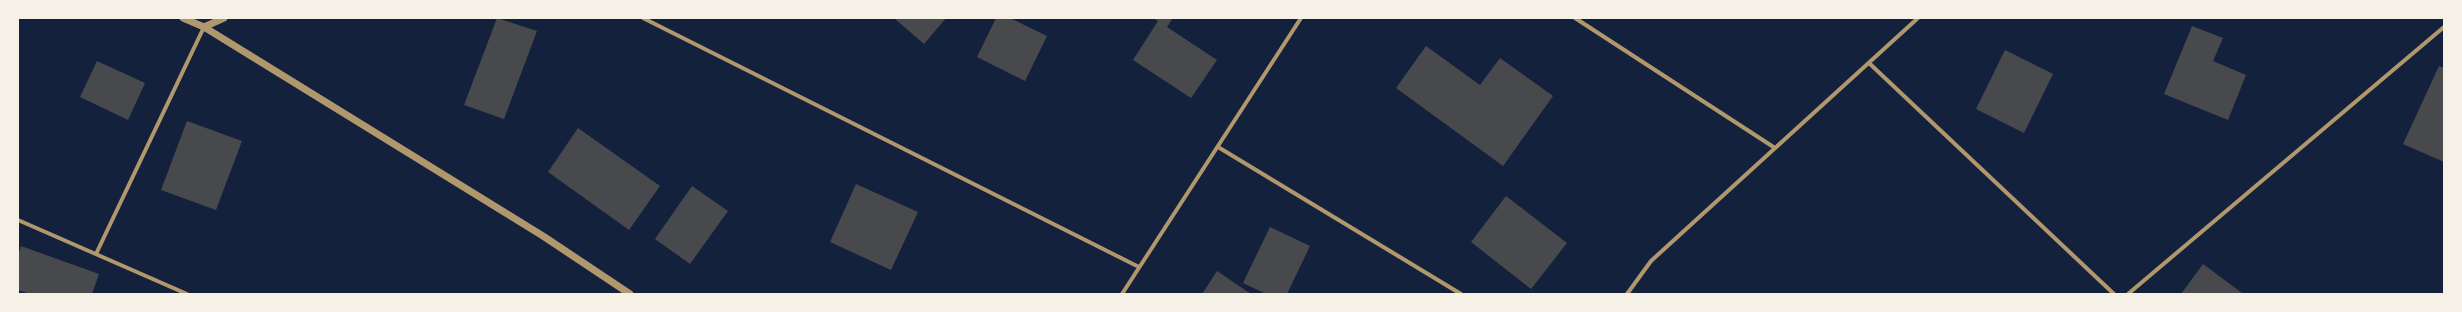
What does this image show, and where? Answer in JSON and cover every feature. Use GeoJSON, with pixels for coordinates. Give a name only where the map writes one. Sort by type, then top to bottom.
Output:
{"type":"FeatureCollection","features":[{"type":"Feature","properties":{"kind":"street"},"geometry":{"type":"LineString","coordinates":[[183,18],[204,27],[543,236],[630,294]]}},
{"type":"Feature","properties":{"kind":"street"},"geometry":{"type":"LineString","coordinates":[[96,254],[204,27],[224,18]]}},
{"type":"Feature","properties":{"kind":"street"},"geometry":{"type":"LineString","coordinates":[[643,18],[1139,267]]}},
{"type":"Feature","properties":{"kind":"street"},"geometry":{"type":"LineString","coordinates":[[1122,294],[1301,18]]}},
{"type":"Feature","properties":{"kind":"street"},"geometry":{"type":"LineString","coordinates":[[1575,18],[1776,148]]}},
{"type":"Feature","properties":{"kind":"street"},"geometry":{"type":"LineString","coordinates":[[1627,294],[1652,261],[1918,18]]}},
{"type":"Feature","properties":{"kind":"street"},"geometry":{"type":"LineString","coordinates":[[2128,294],[2444,27]]}},
{"type":"Feature","properties":{"kind":"street"},"geometry":{"type":"LineString","coordinates":[[1869,63],[2114,294]]}},
{"type":"Feature","properties":{"kind":"street"},"geometry":{"type":"LineString","coordinates":[[1218,147],[1462,294]]}},
{"type":"Feature","properties":{"kind":"street"},"geometry":{"type":"LineString","coordinates":[[18,220],[187,294]]}},
{"type":"Feature","properties":{"kind":"building"},"geometry":{"type":"Polygon","coordinates":[[[497,18],[537,31],[504,119],[464,105],[497,18]]]}},
{"type":"Feature","properties":{"kind":"building"},"geometry":{"type":"Polygon","coordinates":[[[894,18],[946,18],[924,44],[894,18]]]}},
{"type":"Feature","properties":{"kind":"building"},"geometry":{"type":"Polygon","coordinates":[[[996,18],[1010,18],[1047,36],[1025,81],[977,57],[996,18]]]}},
{"type":"Feature","properties":{"kind":"building"},"geometry":{"type":"Polygon","coordinates":[[[1153,18],[1173,18],[1167,27],[1217,60],[1191,98],[1133,60],[1158,21],[1153,18]]]}},
{"type":"Feature","properties":{"kind":"building"},"geometry":{"type":"Polygon","coordinates":[[[2192,26],[2223,38],[2213,61],[2246,75],[2228,120],[2164,94],[2192,26]]]}},
{"type":"Feature","properties":{"kind":"building"},"geometry":{"type":"Polygon","coordinates":[[[1426,46],[1480,85],[1500,58],[1553,96],[1503,166],[1396,88],[1426,46]]]}},
{"type":"Feature","properties":{"kind":"building"},"geometry":{"type":"Polygon","coordinates":[[[2005,50],[2053,74],[2024,133],[1976,109],[2005,50]]]}},
{"type":"Feature","properties":{"kind":"building"},"geometry":{"type":"Polygon","coordinates":[[[97,61],[145,83],[128,120],[80,97],[97,61]]]}},
{"type":"Feature","properties":{"kind":"building"},"geometry":{"type":"Polygon","coordinates":[[[2439,66],[2444,68],[2444,162],[2403,144],[2439,66]]]}},
{"type":"Feature","properties":{"kind":"building"},"geometry":{"type":"Polygon","coordinates":[[[187,121],[242,141],[216,210],[161,190],[187,121]]]}},
{"type":"Feature","properties":{"kind":"building"},"geometry":{"type":"Polygon","coordinates":[[[578,128],[660,186],[629,230],[548,172],[578,128]]]}},
{"type":"Feature","properties":{"kind":"building"},"geometry":{"type":"Polygon","coordinates":[[[856,184],[918,212],[891,270],[830,242],[856,184]]]}},
{"type":"Feature","properties":{"kind":"building"},"geometry":{"type":"Polygon","coordinates":[[[692,186],[728,211],[690,264],[655,239],[692,186]]]}},
{"type":"Feature","properties":{"kind":"building"},"geometry":{"type":"Polygon","coordinates":[[[1506,196],[1567,243],[1531,289],[1471,242],[1506,196]]]}},
{"type":"Feature","properties":{"kind":"building"},"geometry":{"type":"Polygon","coordinates":[[[1270,227],[1310,246],[1287,294],[1266,294],[1243,283],[1270,227]]]}},
{"type":"Feature","properties":{"kind":"building"},"geometry":{"type":"Polygon","coordinates":[[[21,246],[99,274],[92,294],[30,294],[18,290],[18,255],[21,246]]]}},
{"type":"Feature","properties":{"kind":"building"},"geometry":{"type":"Polygon","coordinates":[[[2203,264],[2242,293],[2181,294],[2203,264]]]}},
{"type":"Feature","properties":{"kind":"building"},"geometry":{"type":"Polygon","coordinates":[[[1217,271],[1251,294],[1202,294],[1217,271]]]}}]}
